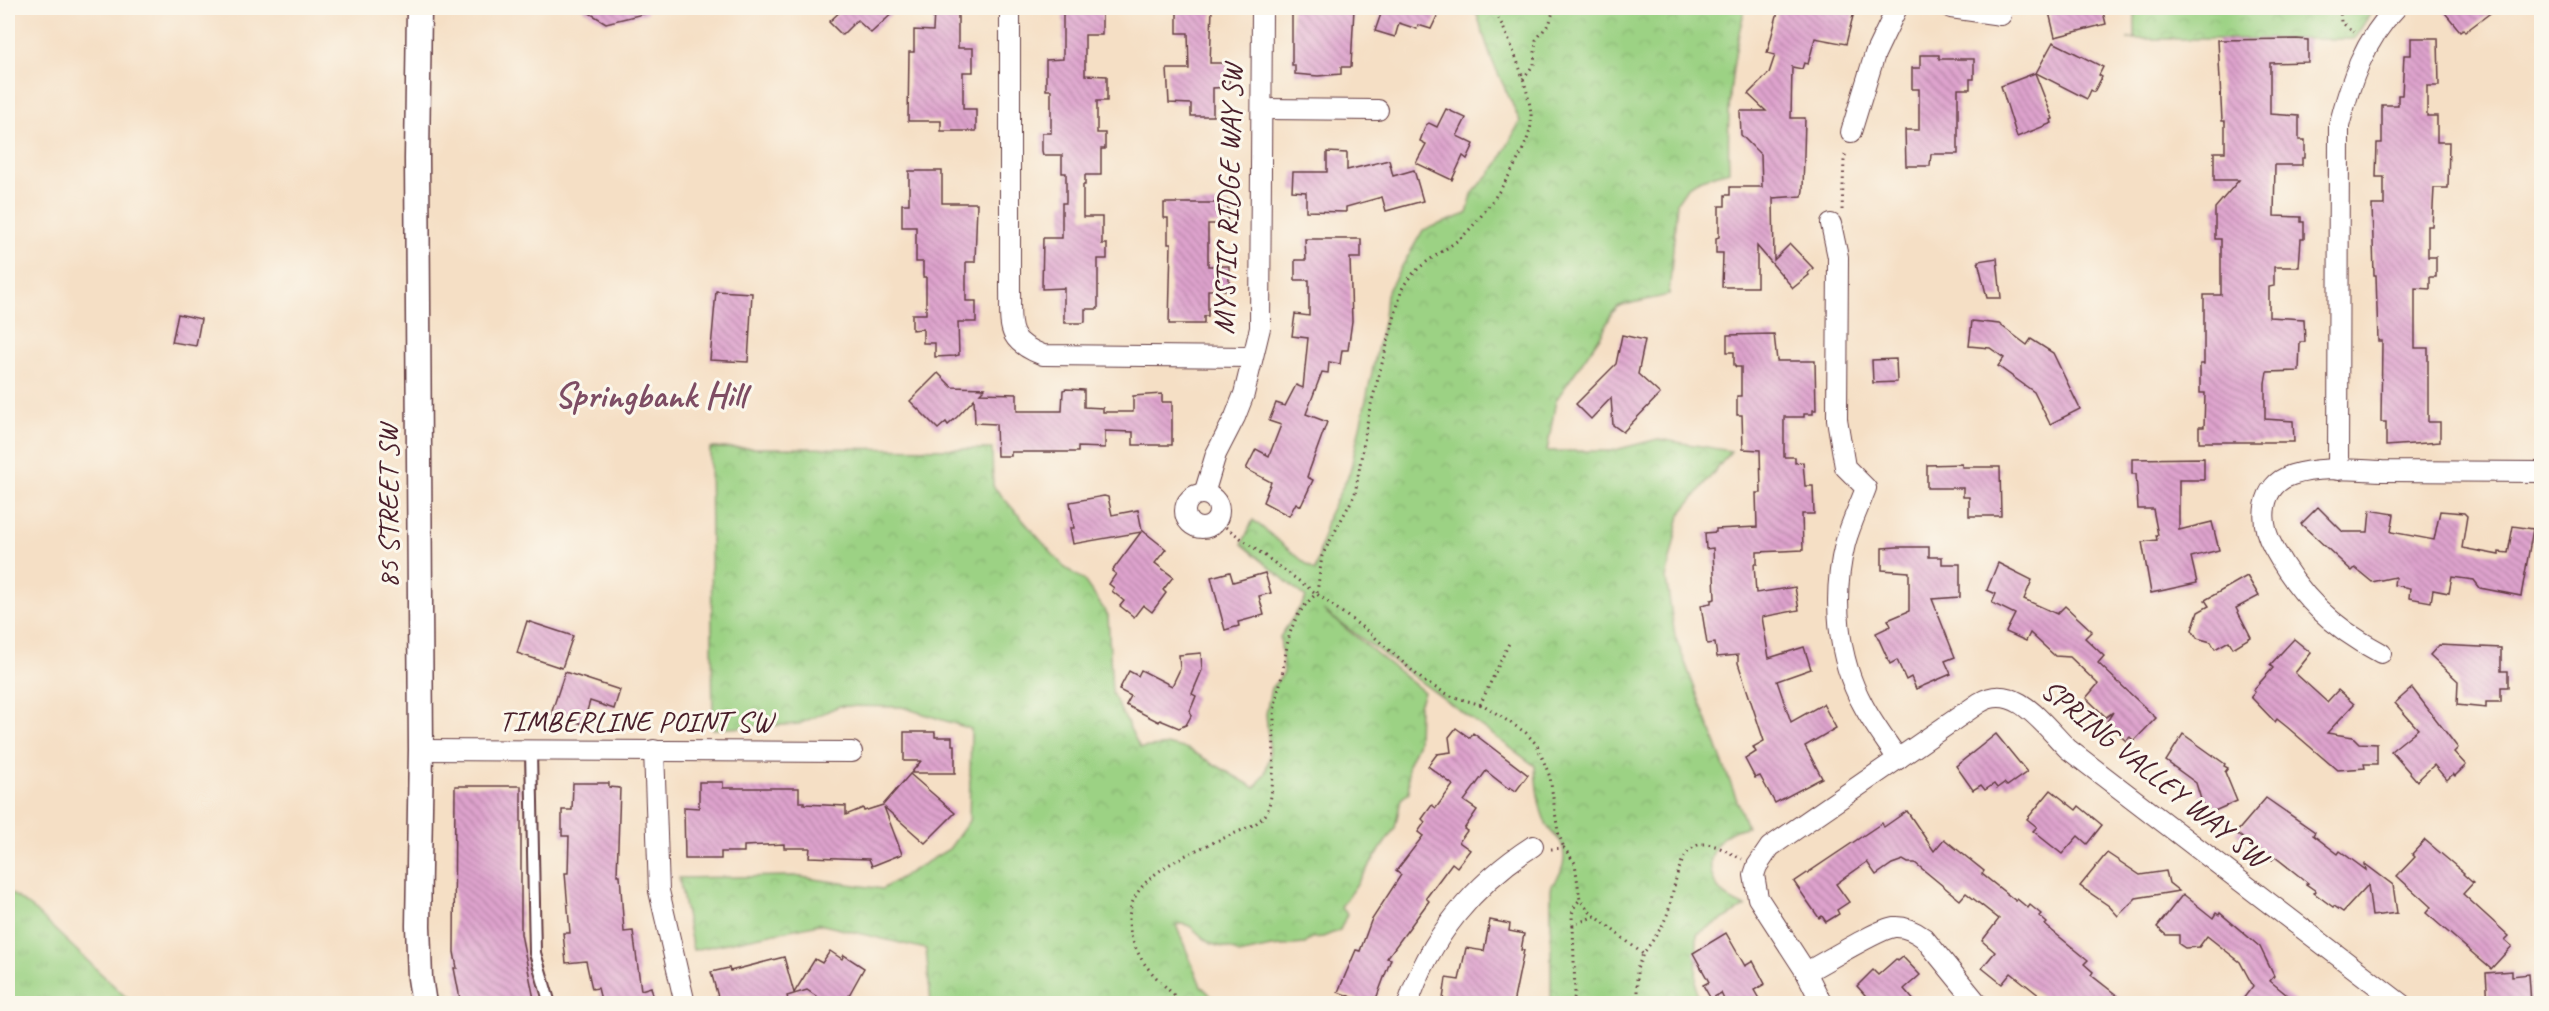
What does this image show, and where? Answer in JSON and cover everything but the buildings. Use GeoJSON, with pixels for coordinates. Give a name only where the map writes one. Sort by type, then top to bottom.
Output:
{"type":"FeatureCollection","features":[{"type":"Feature","properties":{"kind":"street","name":"85 STREET SW"},"geometry":{"type":"LineString","coordinates":[[419,8],[417,159],[421,750],[419,948],[424,1004]]}},
{"type":"Feature","properties":{"kind":"street","name":"MYSTIC RIDGE WAY SW"},"geometry":{"type":"LineString","coordinates":[[1010,8],[1010,289],[1011,322],[1014,336],[1022,347],[1042,355],[1252,357],[1260,328],[1262,8]]}},
{"type":"Feature","properties":{"kind":"street"},"geometry":{"type":"LineString","coordinates":[[1851,132],[1875,54],[1897,8]]}},
{"type":"Feature","properties":{"kind":"street"},"geometry":{"type":"LineString","coordinates":[[1951,8],[2001,15]]}},
{"type":"Feature","properties":{"kind":"street"},"geometry":{"type":"LineString","coordinates":[[2338,470],[2339,126],[2362,56],[2388,16],[2396,8]]}},
{"type":"Feature","properties":{"kind":"street"},"geometry":{"type":"LineString","coordinates":[[1262,109],[1378,110]]}},
{"type":"Feature","properties":{"kind":"street"},"geometry":{"type":"LineString","coordinates":[[1833,231],[1838,257],[1837,419],[1839,443],[1845,467],[1866,488],[1845,544],[1839,592],[1840,633],[1851,678],[1862,705],[1898,759]]}},
{"type":"Feature","properties":{"kind":"street"},"geometry":{"type":"LineString","coordinates":[[1204,494],[1216,454],[1244,394],[1252,357]]}},
{"type":"Feature","properties":{"kind":"street"},"geometry":{"type":"LineString","coordinates":[[2381,653],[2355,639],[2306,598],[2286,569],[2265,530],[2262,516],[2267,495],[2274,486],[2291,475],[2338,470],[2541,472]]}},
{"type":"Feature","properties":{"kind":"street"},"geometry":{"type":"LineString","coordinates":[[1204,494],[1214,499],[1217,504],[1219,515],[1216,520],[1213,525],[1202,528],[1188,521],[1186,505],[1193,496],[1204,494]]}},
{"type":"Feature","properties":{"kind":"street","name":"SPRING VALLEY WAY SW"},"geometry":{"type":"LineString","coordinates":[[1757,866],[1770,847],[1986,698],[2012,699],[2020,702],[2068,749],[2102,776],[2401,1004]]}},
{"type":"Feature","properties":{"kind":"street","name":"TIMBERLINE POINT SW"},"geometry":{"type":"LineString","coordinates":[[421,750],[852,752]]}},
{"type":"Feature","properties":{"kind":"street"},"geometry":{"type":"LineString","coordinates":[[654,750],[658,891],[685,1004]]}},
{"type":"Feature","properties":{"kind":"street"},"geometry":{"type":"LineString","coordinates":[[1408,1004],[1432,949],[1464,904],[1502,868],[1533,846]]}},
{"type":"Feature","properties":{"kind":"street"},"geometry":{"type":"LineString","coordinates":[[1757,866],[1754,875],[1758,897],[1806,972],[1822,1004]]}},
{"type":"Feature","properties":{"kind":"street"},"geometry":{"type":"LineString","coordinates":[[1806,972],[1885,930],[1903,927],[1915,931],[1924,938],[1978,1004]]}},
{"type":"Feature","properties":{"kind":"lane"},"geometry":{"type":"LineString","coordinates":[[531,751],[535,953],[550,1004]]}},
{"type":"Feature","properties":{"kind":"path"},"geometry":{"type":"LineString","coordinates":[[1182,1004],[1145,964],[1136,948],[1130,930],[1130,910],[1136,893],[1165,866],[1255,824],[1266,814],[1274,760],[1275,696],[1282,678],[1286,642],[1293,623],[1304,606],[1317,593],[1322,556],[1355,494],[1369,412],[1402,289],[1408,276],[1470,228],[1491,203],[1506,179],[1530,130],[1530,106],[1523,79],[1493,8]]}},
{"type":"Feature","properties":{"kind":"path"},"geometry":{"type":"LineString","coordinates":[[1523,79],[1534,64],[1536,40],[1550,22],[1554,8]]}},
{"type":"Feature","properties":{"kind":"path"},"geometry":{"type":"LineString","coordinates":[[2340,8],[2341,22],[2358,34]]}},
{"type":"Feature","properties":{"kind":"path"},"geometry":{"type":"LineString","coordinates":[[1833,231],[1842,212],[1844,161],[1851,132]]}},
{"type":"Feature","properties":{"kind":"path"},"geometry":{"type":"LineString","coordinates":[[1216,520],[1390,649],[1425,682],[1451,696],[1480,705],[1508,719],[1526,733],[1537,745],[1550,777],[1558,832],[1564,848],[1575,863],[1580,900],[1595,916],[1643,954]]}},
{"type":"Feature","properties":{"kind":"path"},"geometry":{"type":"LineString","coordinates":[[1480,705],[1510,641]]}},
{"type":"Feature","properties":{"kind":"path"},"geometry":{"type":"LineString","coordinates":[[1637,1004],[1636,969],[1643,954],[1658,935],[1668,913],[1678,870],[1694,848],[1702,844],[1719,848],[1757,866]]}},
{"type":"Feature","properties":{"kind":"path"},"geometry":{"type":"LineString","coordinates":[[1533,846],[1564,848]]}},
{"type":"Feature","properties":{"kind":"path"},"geometry":{"type":"LineString","coordinates":[[1572,1004],[1575,995],[1571,915],[1576,903],[1580,900]]}},
{"type":"Feature","properties":{"kind":"path"},"geometry":{"type":"LineString","coordinates":[[1573,925],[1595,916]]}},
{"type":"Feature","properties":{"kind":"green space"},"geometry":{"type":"Polygon","coordinates":[[[1475,8],[1745,8],[1731,89],[1729,171],[1701,179],[1688,186],[1677,202],[1669,295],[1619,306],[1612,313],[1603,332],[1556,400],[1547,451],[1611,451],[1658,439],[1731,451],[1680,515],[1666,578],[1675,636],[1747,827],[1726,835],[1713,851],[1711,871],[1714,882],[1723,894],[1745,907],[1697,934],[1696,993],[1698,1003],[1551,1003],[1551,885],[1561,871],[1564,854],[1561,843],[1549,829],[1540,807],[1535,766],[1323,610],[1424,692],[1419,705],[1418,742],[1408,765],[1409,793],[1401,799],[1395,828],[1341,907],[1347,914],[1340,930],[1323,937],[1312,938],[1305,944],[1271,947],[1239,954],[1229,948],[1208,942],[1191,927],[1176,925],[1201,986],[1219,1003],[931,1003],[926,949],[819,924],[693,950],[679,878],[794,876],[882,889],[949,849],[969,821],[971,729],[902,707],[839,706],[799,724],[713,729],[710,448],[992,449],[993,486],[1065,568],[1083,579],[1108,615],[1112,693],[1140,748],[1170,745],[1188,749],[1255,788],[1265,773],[1270,755],[1266,714],[1271,688],[1284,673],[1280,637],[1306,598],[1242,544],[1253,520],[1315,571],[1328,516],[1350,472],[1384,318],[1386,294],[1423,230],[1467,214],[1472,194],[1498,164],[1520,121],[1491,58],[1475,8]]]}},
{"type":"Feature","properties":{"kind":"green space"},"geometry":{"type":"Polygon","coordinates":[[[2135,8],[2374,8],[2354,39],[2127,39],[2135,38],[2135,8]]]}},
{"type":"Feature","properties":{"kind":"green space"},"geometry":{"type":"Polygon","coordinates":[[[8,891],[32,908],[132,1003],[8,1003],[8,891]]]}},
{"type":"Feature","properties":{"kind":"district","name":"Springbank Hill"},"geometry":{"type":"Point","coordinates":[650,394]}}]}
